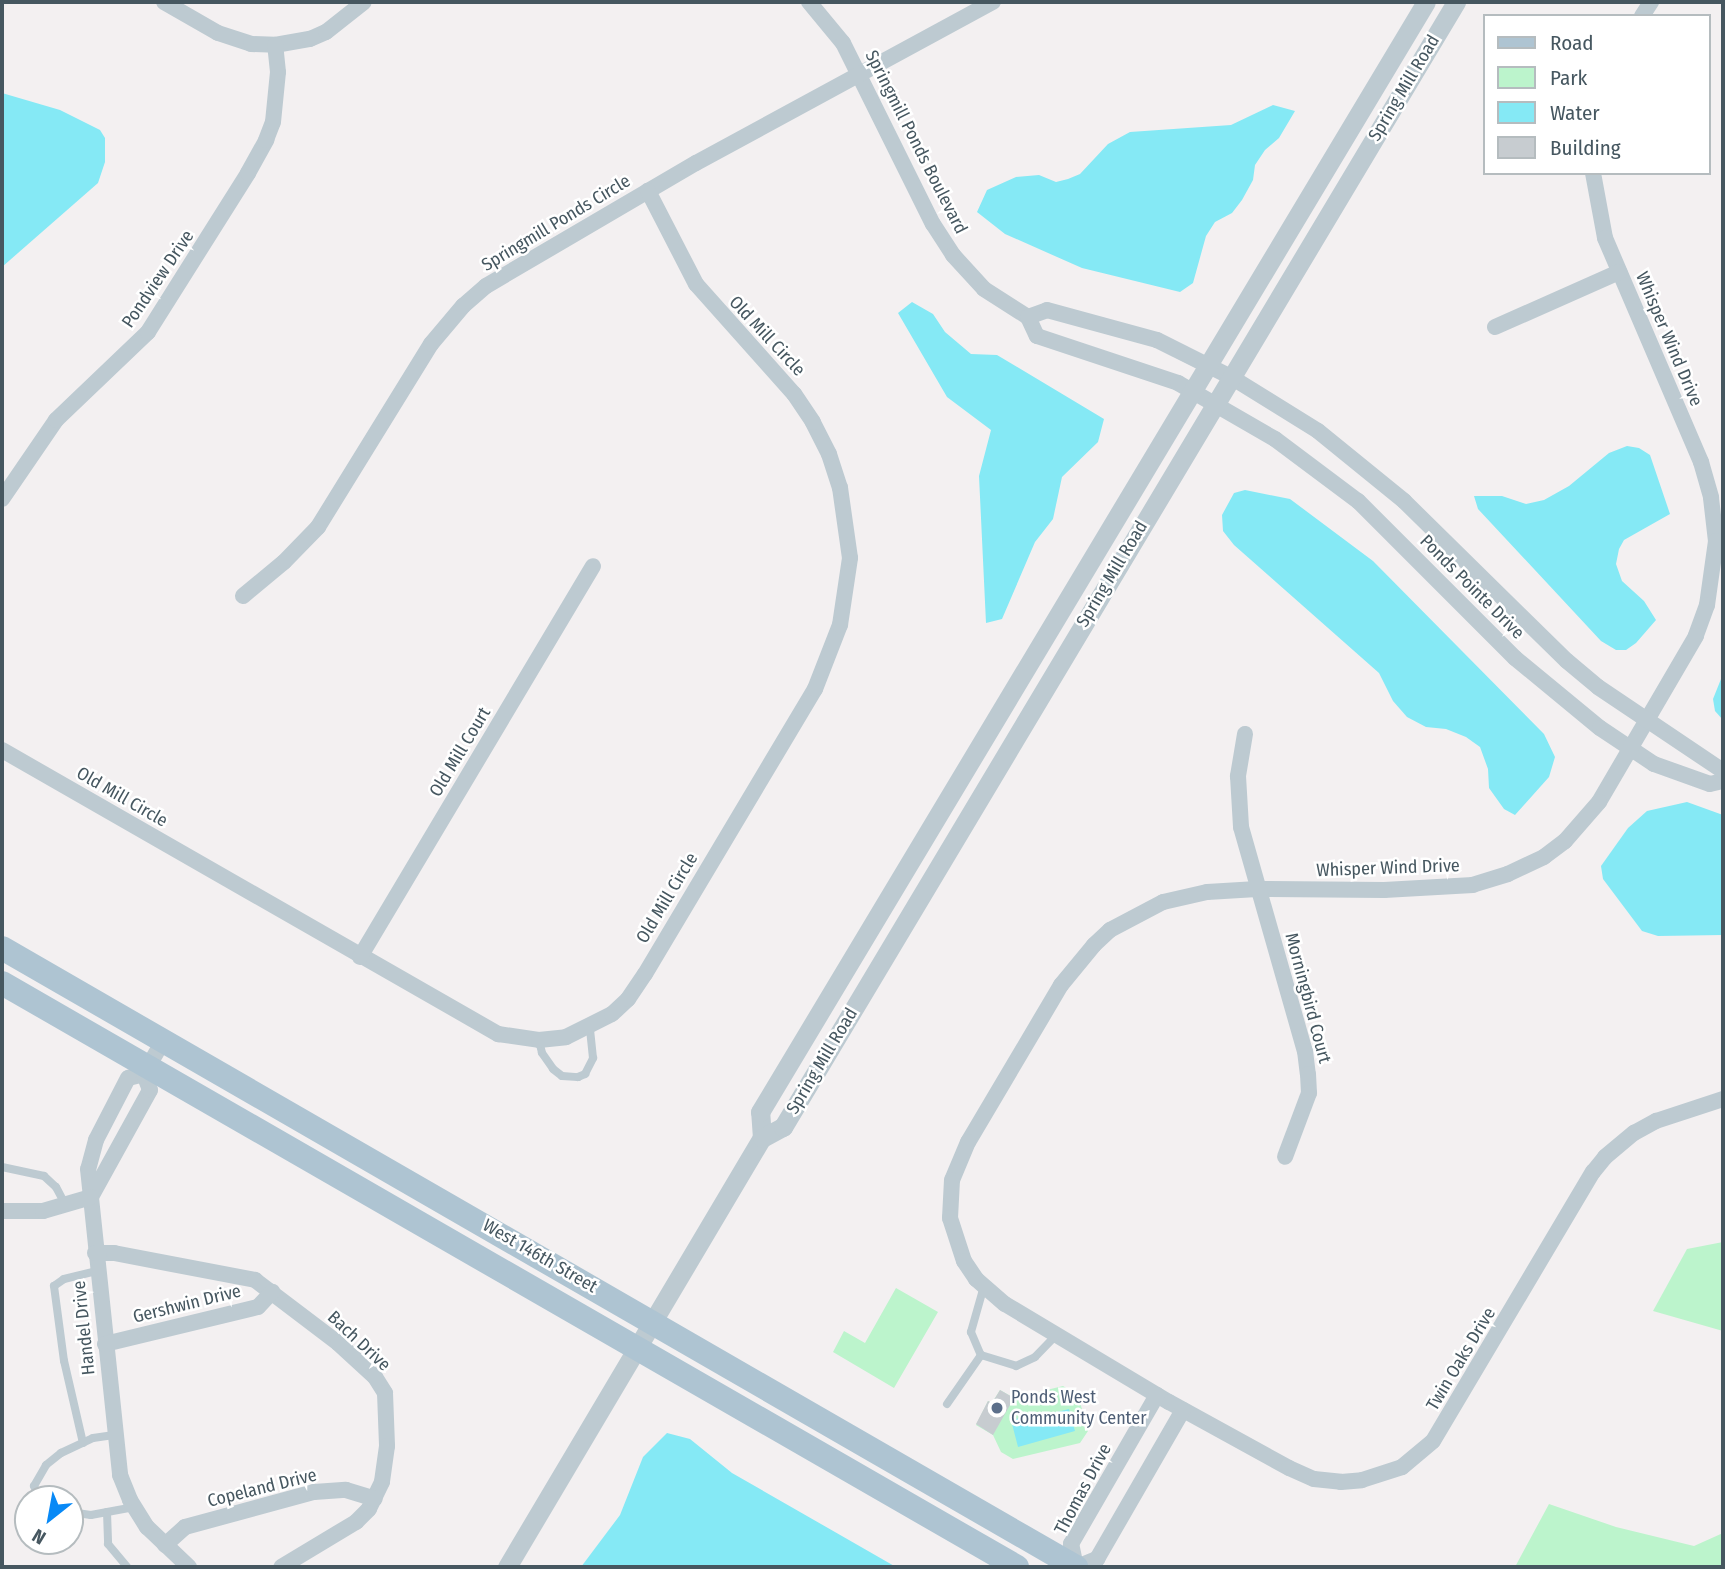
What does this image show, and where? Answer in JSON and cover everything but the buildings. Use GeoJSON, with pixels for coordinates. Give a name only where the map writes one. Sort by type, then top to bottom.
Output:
{"type":"FeatureCollection","features":[{"type":"Feature","properties":{"kind":"main road","name":"West 146th Street"},"geometry":{"type":"LineString","coordinates":[[2,948],[1077,1567]]}},
{"type":"Feature","properties":{"kind":"main road","name":"West 146th Street"},"geometry":{"type":"LineString","coordinates":[[2,983],[146,1070],[1017,1567]]}},
{"type":"Feature","properties":{"kind":"street"},"geometry":{"type":"LineString","coordinates":[[164,2],[236,40],[275,46],[310,39],[326,32],[364,2]]}},
{"type":"Feature","properties":{"kind":"street","name":"Springmill Ponds Boulevard"},"geometry":{"type":"LineString","coordinates":[[809,2],[843,43],[933,224],[953,255],[984,289],[1028,317],[1037,336],[1203,396]]}},
{"type":"Feature","properties":{"kind":"street","name":"Springmill Ponds Circle"},"geometry":{"type":"LineString","coordinates":[[243,596],[284,562],[317,527],[431,344],[463,306],[510,270],[648,191],[993,2]]}},
{"type":"Feature","properties":{"kind":"street","name":"Spring Mill Road"},"geometry":{"type":"LineString","coordinates":[[507,1567],[762,1138],[783,1127],[1219,371],[1426,2]]}},
{"type":"Feature","properties":{"kind":"street","name":"Spring Mill Road"},"geometry":{"type":"LineString","coordinates":[[762,1138],[760,1112],[1203,396],[1456,2]]}},
{"type":"Feature","properties":{"kind":"street","name":"Pondview Drive"},"geometry":{"type":"LineString","coordinates":[[2,499],[56,420],[148,332],[248,173],[267,140],[272,122],[278,72],[275,46]]}},
{"type":"Feature","properties":{"kind":"street","name":"Whisper Wind Drive"},"geometry":{"type":"LineString","coordinates":[[1169,1402],[1005,1304],[984,1286],[964,1261],[955,1239],[950,1219],[952,1180],[968,1142],[1061,985],[1094,944],[1141,912],[1188,895],[1257,889],[1429,889],[1474,885],[1508,874],[1545,857],[1579,827],[1599,802],[1686,657],[1707,605],[1716,541],[1711,498],[1701,462],[1601,225],[1593,175]]}},
{"type":"Feature","properties":{"kind":"street","name":"Old Mill Circle"},"geometry":{"type":"LineString","coordinates":[[2,750],[477,1024],[508,1037],[540,1040],[566,1037],[612,1014],[628,999],[645,974],[815,690],[840,625],[850,558],[840,488],[829,454],[813,422],[794,394],[696,284],[648,191]]}},
{"type":"Feature","properties":{"kind":"street"},"geometry":{"type":"LineString","coordinates":[[1495,327],[1619,272]]}},
{"type":"Feature","properties":{"kind":"street"},"geometry":{"type":"LineString","coordinates":[[1028,317],[1046,310],[1157,341],[1219,371]]}},
{"type":"Feature","properties":{"kind":"street","name":"Ponds Pointe Drive"},"geometry":{"type":"LineString","coordinates":[[1219,371],[1318,431],[1374,475],[1567,662],[1598,687],[1723,771]]}},
{"type":"Feature","properties":{"kind":"street","name":"Ponds Pointe Drive"},"geometry":{"type":"LineString","coordinates":[[1203,396],[1275,439],[1359,501],[1516,658],[1630,750],[1654,764],[1710,784],[1723,781]]}},
{"type":"Feature","properties":{"kind":"street","name":"Old Mill Court"},"geometry":{"type":"LineString","coordinates":[[360,957],[593,566]]}},
{"type":"Feature","properties":{"kind":"street","name":"Morningbird Court"},"geometry":{"type":"LineString","coordinates":[[1245,734],[1238,776],[1239,811],[1257,889],[1301,1038],[1308,1074],[1309,1093],[1285,1157]]}},
{"type":"Feature","properties":{"kind":"street"},"geometry":{"type":"LineString","coordinates":[[2,1211],[43,1211],[92,1197],[149,1090],[146,1070],[163,1041]]}},
{"type":"Feature","properties":{"kind":"street","name":"Handel Drive"},"geometry":{"type":"LineString","coordinates":[[146,1070],[128,1078],[96,1140],[88,1169],[95,1253],[120,1475],[134,1507],[147,1527],[190,1567]]}},
{"type":"Feature","properties":{"kind":"street","name":"Twin Oaks Drive"},"geometry":{"type":"LineString","coordinates":[[1169,1402],[1314,1479],[1341,1482],[1362,1480],[1402,1467],[1433,1441],[1447,1421],[1593,1172],[1605,1157],[1634,1133],[1656,1121],[1723,1099]]}},
{"type":"Feature","properties":{"kind":"street","name":"Bach Drive"},"geometry":{"type":"LineString","coordinates":[[95,1253],[114,1253],[255,1280],[338,1343],[375,1377],[385,1393],[387,1446],[382,1482],[375,1499],[356,1522],[281,1567]]}},
{"type":"Feature","properties":{"kind":"street","name":"Gershwin Drive"},"geometry":{"type":"LineString","coordinates":[[105,1344],[258,1307],[272,1292]]}},
{"type":"Feature","properties":{"kind":"street"},"geometry":{"type":"LineString","coordinates":[[1077,1567],[1097,1559],[1169,1402]]}},
{"type":"Feature","properties":{"kind":"street","name":"Thomas Drive"},"geometry":{"type":"LineString","coordinates":[[1077,1567],[1071,1544],[1169,1402]]}},
{"type":"Feature","properties":{"kind":"street","name":"Copeland Drive"},"geometry":{"type":"LineString","coordinates":[[165,1545],[185,1527],[314,1492],[346,1490],[375,1499]]}},
{"type":"Feature","properties":{"kind":"lane"},"geometry":{"type":"LineString","coordinates":[[540,1040],[542,1053],[553,1069],[562,1076],[578,1077],[585,1074],[593,1058],[590,1027]]}},
{"type":"Feature","properties":{"kind":"lane"},"geometry":{"type":"LineString","coordinates":[[2,1167],[44,1176],[56,1187],[65,1204]]}},
{"type":"Feature","properties":{"kind":"lane"},"geometry":{"type":"LineString","coordinates":[[83,1443],[64,1361],[54,1286],[64,1279],[97,1271]]}},
{"type":"Feature","properties":{"kind":"lane"},"geometry":{"type":"LineString","coordinates":[[984,1286],[971,1332],[981,1355],[1016,1366],[1035,1357],[1056,1335]]}},
{"type":"Feature","properties":{"kind":"lane"},"geometry":{"type":"LineString","coordinates":[[947,1405],[981,1355]]}},
{"type":"Feature","properties":{"kind":"lane"},"geometry":{"type":"LineString","coordinates":[[35,1485],[46,1465],[61,1453],[83,1443],[114,1435]]}},
{"type":"Feature","properties":{"kind":"lane"},"geometry":{"type":"LineString","coordinates":[[84,1514],[134,1507]]}},
{"type":"Feature","properties":{"kind":"lane"},"geometry":{"type":"LineString","coordinates":[[107,1512],[108,1544],[127,1567]]}},
{"type":"Feature","properties":{"kind":"green space"},"geometry":{"type":"Polygon","coordinates":[[[1723,1242],[1723,1331],[1653,1311],[1687,1249],[1723,1242]]]}},
{"type":"Feature","properties":{"kind":"green space"},"geometry":{"type":"Polygon","coordinates":[[[896,1288],[938,1312],[894,1388],[833,1352],[844,1331],[865,1343],[896,1288]]]}},
{"type":"Feature","properties":{"kind":"green space"},"geometry":{"type":"Polygon","coordinates":[[[1063,1386],[1078,1395],[1088,1431],[1080,1443],[1013,1459],[1001,1452],[993,1435],[976,1425],[988,1401],[992,1403],[1000,1390],[1014,1398],[1063,1386]]]}},
{"type":"Feature","properties":{"kind":"green space"},"geometry":{"type":"Polygon","coordinates":[[[1549,1504],[1616,1527],[1694,1546],[1723,1533],[1723,1567],[1515,1567],[1549,1504]]]}},
{"type":"Feature","properties":{"kind":"water"},"geometry":{"type":"Polygon","coordinates":[[[2,93],[60,110],[100,130],[105,138],[105,162],[98,183],[2,267],[2,93]]]}},
{"type":"Feature","properties":{"kind":"water"},"geometry":{"type":"Polygon","coordinates":[[[1273,105],[1295,111],[1279,138],[1265,150],[1255,165],[1253,180],[1242,200],[1232,213],[1215,222],[1206,236],[1193,283],[1180,292],[1082,268],[1005,234],[977,212],[987,190],[1016,177],[1039,175],[1056,182],[1068,179],[1080,174],[1108,144],[1130,132],[1231,125],[1273,105]]]}},
{"type":"Feature","properties":{"kind":"water"},"geometry":{"type":"Polygon","coordinates":[[[912,302],[933,314],[945,332],[971,354],[997,355],[1104,419],[1098,442],[1062,477],[1053,519],[1035,542],[1002,619],[986,623],[979,476],[991,430],[947,397],[898,313],[912,302]]]}},
{"type":"Feature","properties":{"kind":"water"},"geometry":{"type":"Polygon","coordinates":[[[1627,446],[1639,448],[1650,455],[1670,514],[1624,540],[1619,549],[1616,564],[1622,581],[1644,601],[1656,620],[1636,643],[1626,650],[1616,650],[1601,641],[1478,509],[1474,496],[1502,496],[1526,504],[1544,500],[1569,486],[1609,453],[1627,446]]]}},
{"type":"Feature","properties":{"kind":"water"},"geometry":{"type":"Polygon","coordinates":[[[1245,490],[1290,499],[1373,561],[1544,734],[1555,757],[1549,777],[1515,815],[1504,809],[1489,788],[1488,769],[1480,747],[1466,737],[1446,729],[1426,727],[1407,717],[1393,701],[1379,673],[1234,545],[1223,531],[1222,515],[1234,493],[1245,490]]]}},
{"type":"Feature","properties":{"kind":"water"},"geometry":{"type":"Polygon","coordinates":[[[1723,674],[1723,720],[1715,711],[1713,699],[1723,674]]]}},
{"type":"Feature","properties":{"kind":"water"},"geometry":{"type":"Polygon","coordinates":[[[1687,802],[1723,815],[1723,935],[1658,936],[1642,931],[1603,879],[1601,866],[1628,828],[1647,811],[1687,802]]]}},
{"type":"Feature","properties":{"kind":"water"},"geometry":{"type":"Polygon","coordinates":[[[1069,1409],[1075,1431],[1018,1447],[1011,1420],[1020,1418],[1022,1421],[1069,1409]]]}},
{"type":"Feature","properties":{"kind":"water"},"geometry":{"type":"Polygon","coordinates":[[[667,1433],[690,1439],[732,1473],[896,1567],[581,1567],[620,1515],[643,1457],[667,1433]]]}},
{"type":"Feature","properties":{"kind":"place","name":"Ponds West Community Center"},"geometry":{"type":"Point","coordinates":[997,1408]}}]}
